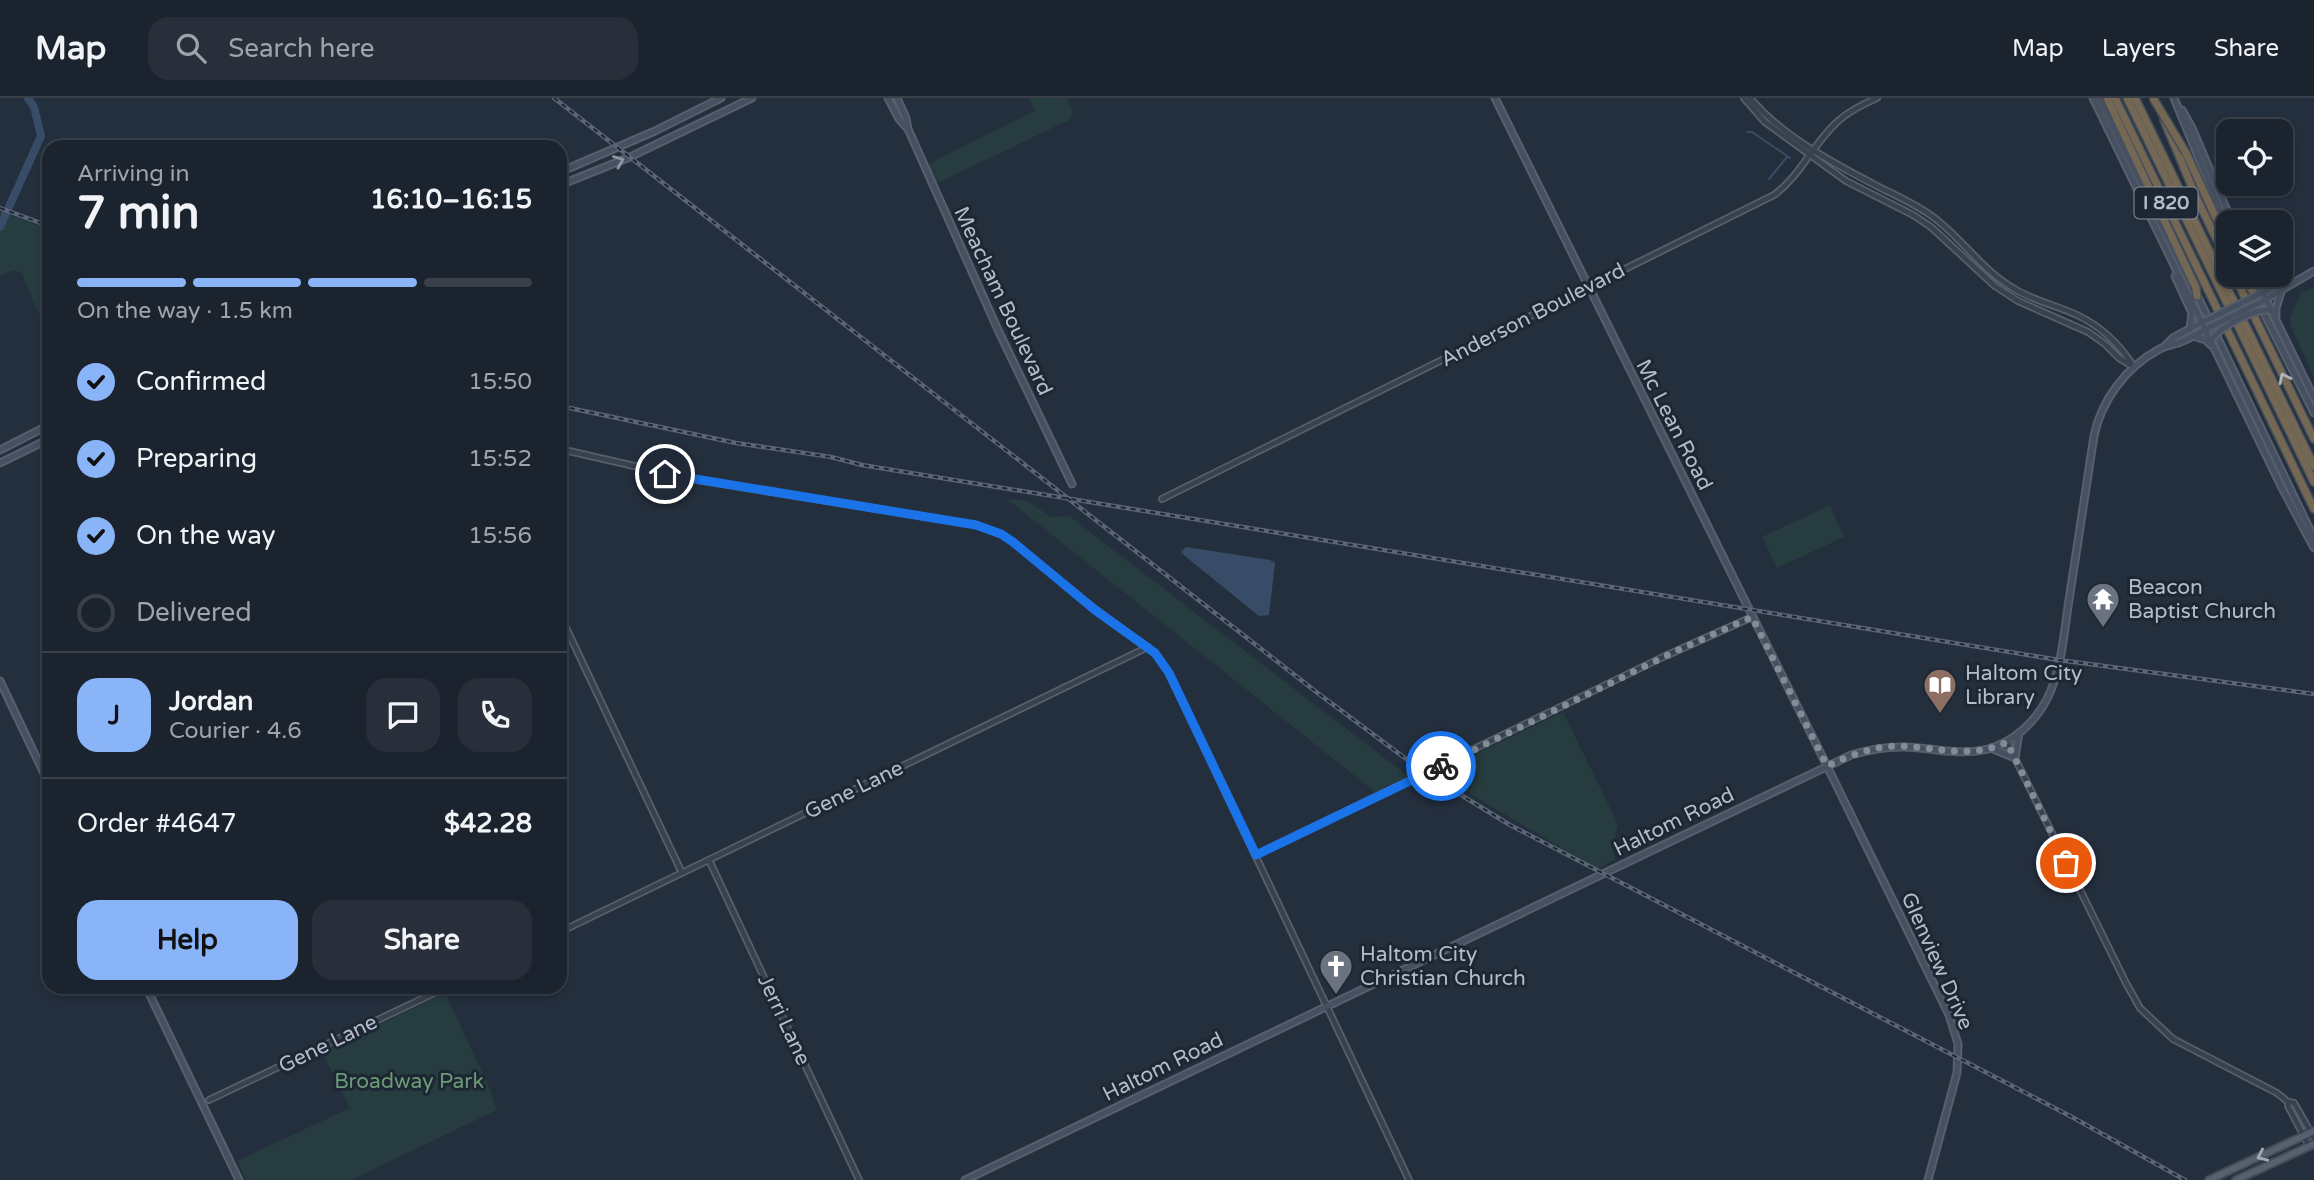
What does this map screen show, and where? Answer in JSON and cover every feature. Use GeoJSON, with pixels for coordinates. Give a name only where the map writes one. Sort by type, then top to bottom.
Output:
{"type":"FeatureCollection","features":[{"type":"Feature","properties":{"kind":"highway"},"geometry":{"type":"LineString","coordinates":[[2107,98],[2172,232],[2197,296]]}},
{"type":"Feature","properties":{"kind":"highway","name":"I 820"},"geometry":{"type":"LineString","coordinates":[[2115,98],[2314,509]]}},
{"type":"Feature","properties":{"kind":"highway"},"geometry":{"type":"LineString","coordinates":[[2127,98],[2314,482]]}},
{"type":"Feature","properties":{"kind":"highway"},"geometry":{"type":"LineString","coordinates":[[2135,98],[2314,466]]}},
{"type":"Feature","properties":{"kind":"highway"},"geometry":{"type":"LineString","coordinates":[[2154,98],[2186,153],[2216,218]]}},
{"type":"Feature","properties":{"kind":"highway","name":"I 820"},"geometry":{"type":"LineString","coordinates":[[2154,98],[2216,238]]}},
{"type":"Feature","properties":{"kind":"highway"},"geometry":{"type":"LineString","coordinates":[[2240,287],[2314,439]]}},
{"type":"Feature","properties":{"kind":"highway"},"geometry":{"type":"LineString","coordinates":[[2254,287],[2259,293]]}},
{"type":"Feature","properties":{"kind":"main road"},"geometry":{"type":"LineString","coordinates":[[567,169],[655,131],[721,98]]}},
{"type":"Feature","properties":{"kind":"main road"},"geometry":{"type":"LineString","coordinates":[[567,183],[630,157],[741,100],[752,98]]}},
{"type":"Feature","properties":{"kind":"main road","name":"Meacham Boulevard"},"geometry":{"type":"LineString","coordinates":[[888,98],[899,119],[908,129]]}},
{"type":"Feature","properties":{"kind":"main road","name":"Meacham Boulevard"},"geometry":{"type":"LineString","coordinates":[[897,98],[908,129],[999,332],[1072,484]]}},
{"type":"Feature","properties":{"kind":"main road","name":"Mc Lean Road"},"geometry":{"type":"LineString","coordinates":[[1495,98],[1827,766]]}},
{"type":"Feature","properties":{"kind":"main road"},"geometry":{"type":"LineString","coordinates":[[2093,98],[2314,548]]}},
{"type":"Feature","properties":{"kind":"main road"},"geometry":{"type":"LineString","coordinates":[[2099,98],[2314,538]]}},
{"type":"Feature","properties":{"kind":"main road"},"geometry":{"type":"LineString","coordinates":[[2175,98],[2192,128],[2227,210]]}},
{"type":"Feature","properties":{"kind":"main road"},"geometry":{"type":"LineString","coordinates":[[2175,98],[2220,210]]}},
{"type":"Feature","properties":{"kind":"main road"},"geometry":{"type":"LineString","coordinates":[[2170,257],[2171,268],[2192,313],[2190,328]]}},
{"type":"Feature","properties":{"kind":"main road","name":"Haltom Road"},"geometry":{"type":"LineString","coordinates":[[2293,282],[2314,271]]}},
{"type":"Feature","properties":{"kind":"main road"},"geometry":{"type":"LineString","coordinates":[[2258,287],[2314,412]]}},
{"type":"Feature","properties":{"kind":"main road","name":"Haltom Road"},"geometry":{"type":"LineString","coordinates":[[965,1180],[1827,766],[1870,750],[1893,746],[1959,753],[1992,748],[2007,742],[2031,722],[2054,682],[2096,425],[2110,396],[2134,367],[2173,338],[2273,287]]}},
{"type":"Feature","properties":{"kind":"main road","name":"Haltom Road"},"geometry":{"type":"LineString","coordinates":[[2165,346],[2193,336],[2287,287]]}},
{"type":"Feature","properties":{"kind":"main road"},"geometry":{"type":"LineString","coordinates":[[2273,314],[2281,292]]}},
{"type":"Feature","properties":{"kind":"main road"},"geometry":{"type":"LineString","coordinates":[[2259,293],[2273,314],[2314,398]]}},
{"type":"Feature","properties":{"kind":"main road"},"geometry":{"type":"LineString","coordinates":[[2214,347],[2213,338],[2221,329],[2258,310],[2273,314]]}},
{"type":"Feature","properties":{"kind":"main road"},"geometry":{"type":"LineString","coordinates":[[2193,336],[2206,340],[2214,347]]}},
{"type":"Feature","properties":{"kind":"main road"},"geometry":{"type":"LineString","coordinates":[[0,450],[42,429]]}},
{"type":"Feature","properties":{"kind":"main road"},"geometry":{"type":"LineString","coordinates":[[30,435],[36,446]]}},
{"type":"Feature","properties":{"kind":"main road"},"geometry":{"type":"LineString","coordinates":[[0,463],[42,443]]}},
{"type":"Feature","properties":{"kind":"main road"},"geometry":{"type":"LineString","coordinates":[[0,681],[42,769]]}},
{"type":"Feature","properties":{"kind":"main road"},"geometry":{"type":"LineString","coordinates":[[1992,748],[2015,758],[2019,733]]}},
{"type":"Feature","properties":{"kind":"main road","name":"Glenview Drive"},"geometry":{"type":"LineString","coordinates":[[1827,766],[1949,1015],[1958,1044],[1956,1084],[1928,1180]]}},
{"type":"Feature","properties":{"kind":"main road"},"geometry":{"type":"LineString","coordinates":[[149,994],[239,1180]]}},
{"type":"Feature","properties":{"kind":"main road"},"geometry":{"type":"LineString","coordinates":[[2209,1180],[2313,1134]]}},
{"type":"Feature","properties":{"kind":"main road"},"geometry":{"type":"LineString","coordinates":[[2236,1180],[2311,1145]]}},
{"type":"Feature","properties":{"kind":"street"},"geometry":{"type":"LineString","coordinates":[[1744,98],[1765,122],[1812,152],[1929,214],[1952,232],[1998,278],[2017,291],[2077,315],[2096,326],[2123,350],[2134,367]]}},
{"type":"Feature","properties":{"kind":"street"},"geometry":{"type":"LineString","coordinates":[[1750,98],[1846,181],[1924,222],[1995,286],[2018,301],[2088,332],[2134,367]]}},
{"type":"Feature","properties":{"kind":"street","name":"Anderson Boulevard"},"geometry":{"type":"LineString","coordinates":[[1162,499],[1774,195],[1790,182],[1840,119],[1877,98]]}},
{"type":"Feature","properties":{"kind":"street"},"geometry":{"type":"LineString","coordinates":[[2039,311],[2042,302]]}},
{"type":"Feature","properties":{"kind":"street"},"geometry":{"type":"LineString","coordinates":[[567,451],[691,479],[991,529],[1013,542],[1095,610],[1148,647],[1159,657],[1169,673],[1409,1180]]}},
{"type":"Feature","properties":{"kind":"street"},"geometry":{"type":"LineString","coordinates":[[1256,855],[1670,654],[1752,617]]}},
{"type":"Feature","properties":{"kind":"street"},"geometry":{"type":"LineString","coordinates":[[567,630],[682,873]]}},
{"type":"Feature","properties":{"kind":"street","name":"Gene Lane"},"geometry":{"type":"LineString","coordinates":[[567,929],[1148,647]]}},
{"type":"Feature","properties":{"kind":"street"},"geometry":{"type":"LineString","coordinates":[[2007,742],[2140,1008],[2173,1039],[2294,1102],[2313,1134]]}},
{"type":"Feature","properties":{"kind":"street","name":"Jerri Lane"},"geometry":{"type":"LineString","coordinates":[[709,860],[859,1180]]}},
{"type":"Feature","properties":{"kind":"street","name":"Gene Lane"},"geometry":{"type":"LineString","coordinates":[[209,1100],[432,994]]}},
{"type":"Feature","properties":{"kind":"street"},"geometry":{"type":"LineString","coordinates":[[2288,1101],[2288,1106],[2311,1145]]}},
{"type":"Feature","properties":{"kind":"green space"},"geometry":{"type":"Polygon","coordinates":[[[1029,98],[1066,98],[1073,112],[1069,120],[940,182],[936,181],[928,164],[1035,111],[1029,98]]]}},
{"type":"Feature","properties":{"kind":"green space"},"geometry":{"type":"Polygon","coordinates":[[[0,211],[42,226],[42,321],[21,272],[13,270],[0,276],[0,211]]]}},
{"type":"Feature","properties":{"kind":"green space"},"geometry":{"type":"Polygon","coordinates":[[[2314,287],[2314,378],[2290,318],[2301,293],[2314,287]]]}},
{"type":"Feature","properties":{"kind":"green space"},"geometry":{"type":"Polygon","coordinates":[[[1007,499],[1028,501],[1051,517],[1069,516],[1408,776],[1375,792],[1007,499]]]}},
{"type":"Feature","properties":{"kind":"green space"},"geometry":{"type":"Polygon","coordinates":[[[1830,505],[1844,537],[1777,568],[1762,537],[1830,505]]]}},
{"type":"Feature","properties":{"kind":"green space"},"geometry":{"type":"Polygon","coordinates":[[[1563,712],[1618,825],[1612,849],[1616,859],[1596,869],[1436,773],[1563,712]]]}},
{"type":"Feature","properties":{"kind":"green space","name":"Broadway Park"},"geometry":{"type":"Polygon","coordinates":[[[445,994],[497,1110],[351,1180],[246,1180],[237,1161],[350,1108],[322,1052],[445,994]]]}},
{"type":"Feature","properties":{"kind":"water"},"geometry":{"type":"Polygon","coordinates":[[[1186,547],[1275,563],[1269,615],[1259,616],[1185,556],[1181,552],[1186,547]]]}},
{"type":"Feature","properties":{"kind":"waterway"},"geometry":{"type":"LineString","coordinates":[[0,227],[41,136],[34,107],[28,98]]}},
{"type":"Feature","properties":{"kind":"waterway"},"geometry":{"type":"LineString","coordinates":[[1747,132],[1752,132],[1790,158]]}},
{"type":"Feature","properties":{"kind":"waterway"},"geometry":{"type":"LineString","coordinates":[[1769,179],[1787,157]]}},
{"type":"Feature","properties":{"kind":"railway"},"geometry":{"type":"LineString","coordinates":[[554,98],[1319,694],[1425,773],[1510,825],[2072,1117],[2185,1180]]}},
{"type":"Feature","properties":{"kind":"railway"},"geometry":{"type":"LineString","coordinates":[[0,208],[42,223]]}},
{"type":"Feature","properties":{"kind":"railway"},"geometry":{"type":"LineString","coordinates":[[567,407],[736,443],[831,457],[862,465],[2059,660],[2314,694]]}},
{"type":"Feature","properties":{"kind":"way so far"},"geometry":{"type":"LineString","coordinates":[[1441,766],[1676,651],[1752,617],[1827,766],[1851,755],[1893,746],[1969,753],[2007,742],[2066,863]]}},
{"type":"Feature","properties":{"kind":"place","name":"Beacon Baptist Church"},"geometry":{"type":"Point","coordinates":[2103,629]}},
{"type":"Feature","properties":{"kind":"place","name":"Haltom City Library"},"geometry":{"type":"Point","coordinates":[1940,715]}},
{"type":"Feature","properties":{"kind":"place","name":"Haltom City Christian Church"},"geometry":{"type":"Point","coordinates":[1336,996]}},
{"type":"Feature","properties":{"kind":"route"},"geometry":{"type":"LineString","coordinates":[[665,474],[976,525],[1001,534],[1095,610],[1159,657],[1256,855],[1441,766]]}}]}
